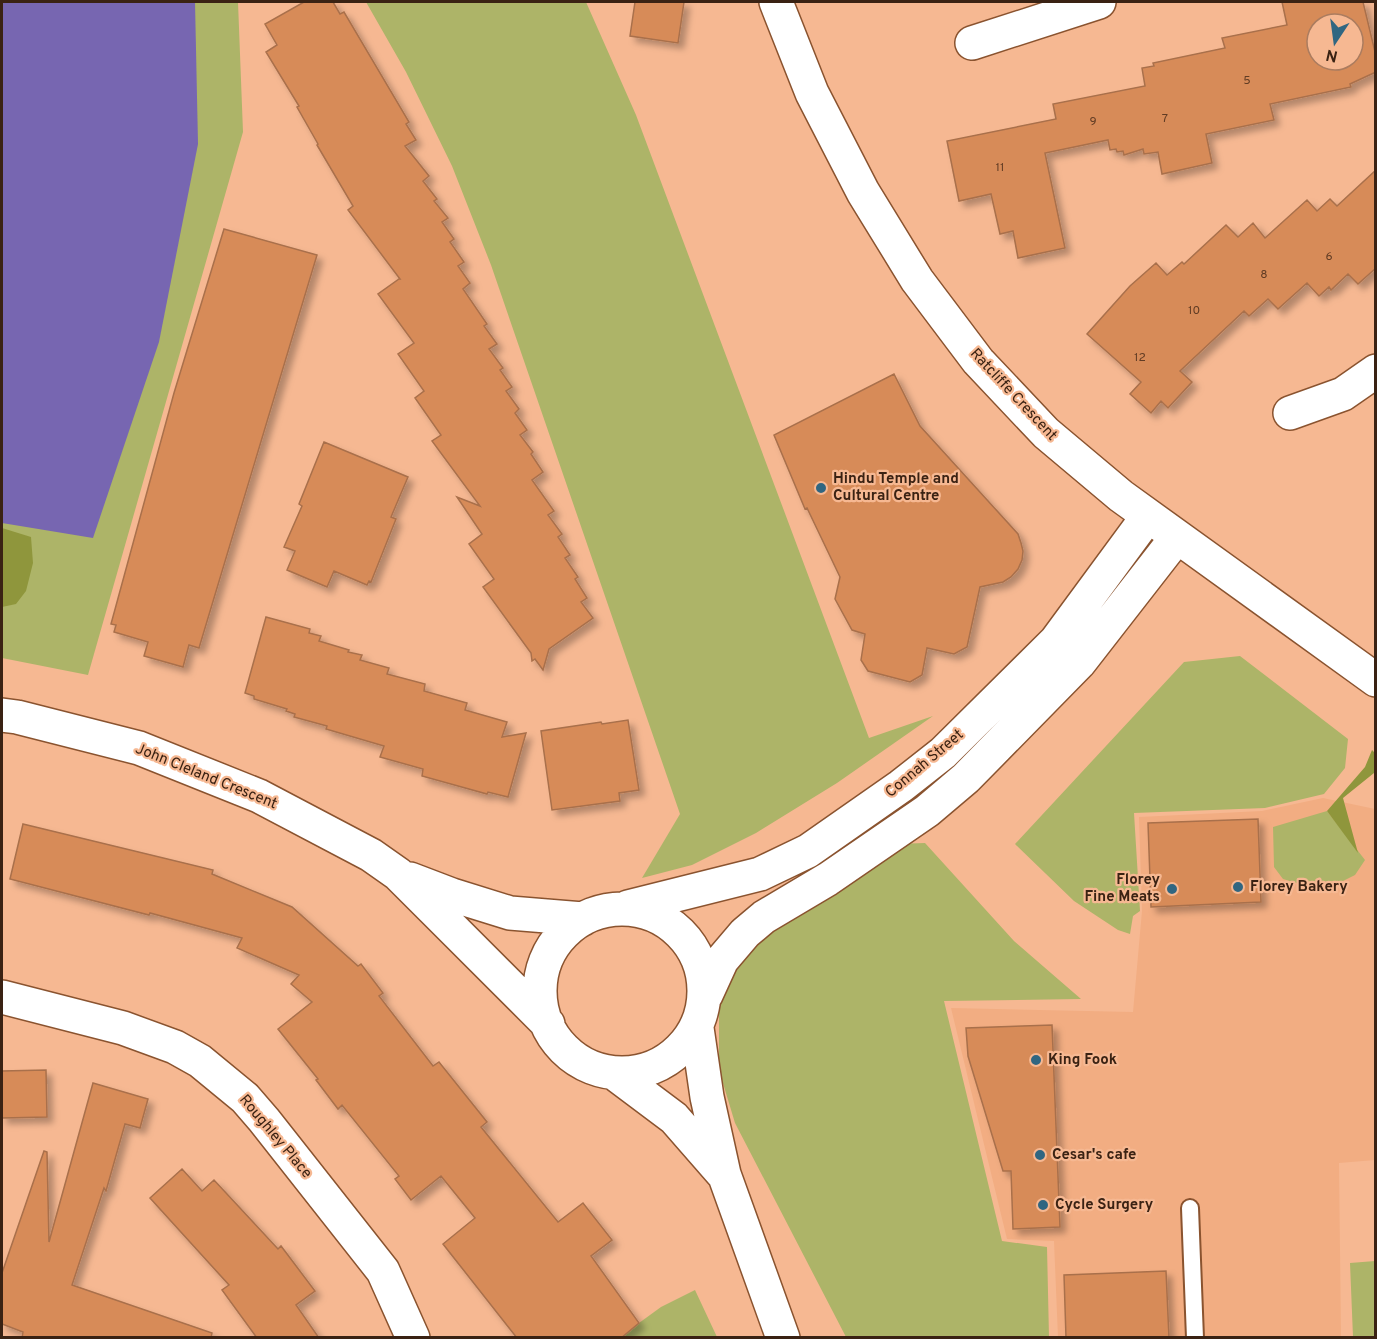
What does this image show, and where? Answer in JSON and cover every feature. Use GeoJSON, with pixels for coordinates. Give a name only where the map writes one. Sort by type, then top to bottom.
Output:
{"type":"FeatureCollection","features":[{"type":"Feature","properties":{"kind":"street","name":"Ratcliffe Crescent"},"geometry":{"type":"LineString","coordinates":[[776,2],[812,93],[863,192],[917,280],[978,360],[1046,433],[1121,496],[1376,680]]}},
{"type":"Feature","properties":{"kind":"street"},"geometry":{"type":"LineString","coordinates":[[972,44],[1099,2]]}},
{"type":"Feature","properties":{"kind":"street"},"geometry":{"type":"LineString","coordinates":[[1290,413],[1343,394],[1376,371]]}},
{"type":"Feature","properties":{"kind":"street","name":"Connah Street"},"geometry":{"type":"LineString","coordinates":[[628,907],[760,874],[808,851],[901,786],[943,753],[1056,641],[1148,516]]}},
{"type":"Feature","properties":{"kind":"street"},"geometry":{"type":"LineString","coordinates":[[706,995],[701,962],[683,934],[658,915],[628,907],[597,912],[569,927],[549,951],[540,981],[542,1011],[557,1042],[582,1064],[614,1073],[647,1070],[677,1054],[697,1028],[706,995],[722,960],[745,933],[764,917],[828,879],[927,811],[966,778],[1079,663],[1177,537]]}},
{"type":"Feature","properties":{"kind":"street","name":"John Cleland Crescent"},"geometry":{"type":"LineString","coordinates":[[2,715],[139,748],[259,796],[371,855],[398,874],[548,1023]]}},
{"type":"Feature","properties":{"kind":"street","name":"John Cleland Crescent"},"geometry":{"type":"LineString","coordinates":[[398,874],[452,896],[510,913],[583,919]]}},
{"type":"Feature","properties":{"kind":"street","name":"Roughley Place"},"geometry":{"type":"LineString","coordinates":[[2,997],[123,1028],[175,1047],[200,1061],[236,1090],[264,1120],[384,1272],[413,1338]]}},
{"type":"Feature","properties":{"kind":"street"},"geometry":{"type":"LineString","coordinates":[[697,1028],[707,1097],[724,1174],[782,1335]]}},
{"type":"Feature","properties":{"kind":"street"},"geometry":{"type":"LineString","coordinates":[[614,1073],[674,1118],[724,1174]]}},
{"type":"Feature","properties":{"kind":"lane"},"geometry":{"type":"LineString","coordinates":[[1191,1208],[1196,1338]]}},
{"type":"Feature","properties":{"kind":"shaded area"},"geometry":{"type":"Polygon","coordinates":[[[2,2],[195,2],[198,144],[159,342],[93,538],[2,523],[2,2]]]}},
{"type":"Feature","properties":{"kind":"shaded area"},"geometry":{"type":"Polygon","coordinates":[[[1323,798],[1375,809],[1375,1160],[1339,1163],[1341,1337],[1058,1337],[1054,1241],[1007,1239],[951,1008],[1133,1012],[1142,911],[1139,817],[1262,811],[1323,798]]]}},
{"type":"Feature","properties":{"kind":"green space"},"geometry":{"type":"Polygon","coordinates":[[[2,2],[238,2],[243,132],[88,675],[2,658],[2,2]]]}},
{"type":"Feature","properties":{"kind":"green space"},"geometry":{"type":"Polygon","coordinates":[[[366,2],[586,2],[636,115],[869,738],[933,716],[837,783],[756,833],[692,865],[642,878],[680,814],[491,265],[452,166],[406,72],[366,2]]]}},
{"type":"Feature","properties":{"kind":"green space"},"geometry":{"type":"Polygon","coordinates":[[[2,528],[31,537],[33,563],[26,591],[16,604],[2,607],[2,528]]]}},
{"type":"Feature","properties":{"kind":"green space"},"geometry":{"type":"Polygon","coordinates":[[[1240,656],[1348,739],[1345,768],[1324,794],[1265,808],[1134,813],[1140,911],[1133,916],[1130,934],[1118,930],[1074,901],[1015,844],[1184,662],[1240,656]]]}},
{"type":"Feature","properties":{"kind":"green space"},"geometry":{"type":"Polygon","coordinates":[[[1372,750],[1375,753],[1375,773],[1343,798],[1358,853],[1327,811],[1365,767],[1372,750]]]}},
{"type":"Feature","properties":{"kind":"green space"},"geometry":{"type":"Polygon","coordinates":[[[1327,811],[1365,860],[1355,875],[1343,881],[1296,883],[1283,879],[1274,867],[1273,827],[1327,811]]]}},
{"type":"Feature","properties":{"kind":"green space"},"geometry":{"type":"Polygon","coordinates":[[[925,843],[1014,941],[1081,999],[944,1001],[1002,1241],[1047,1247],[1049,1337],[846,1337],[735,1123],[719,1070],[719,994],[740,948],[895,844],[925,843]]]}},
{"type":"Feature","properties":{"kind":"green space"},"geometry":{"type":"Polygon","coordinates":[[[1375,1261],[1375,1337],[1353,1337],[1350,1263],[1375,1261]]]}},
{"type":"Feature","properties":{"kind":"green space"},"geometry":{"type":"Polygon","coordinates":[[[695,1290],[717,1337],[621,1338],[661,1307],[695,1290]]]}},
{"type":"Feature","properties":{"kind":"building"},"geometry":{"type":"Polygon","coordinates":[[[304,2],[333,2],[340,14],[344,12],[409,122],[406,124],[416,140],[405,146],[429,176],[423,181],[437,199],[434,201],[448,218],[442,222],[454,239],[450,242],[464,262],[458,266],[470,283],[463,289],[487,324],[484,326],[497,344],[489,349],[503,368],[500,370],[512,387],[506,391],[519,409],[515,413],[527,430],[520,435],[533,452],[531,454],[543,472],[532,480],[554,511],[548,515],[562,534],[558,537],[570,555],[565,558],[578,577],[575,579],[587,598],[581,602],[593,618],[549,649],[543,670],[535,659],[532,661],[531,653],[483,587],[494,579],[469,544],[482,534],[457,497],[480,506],[432,441],[441,435],[415,398],[424,391],[398,354],[414,343],[378,294],[400,279],[348,210],[353,206],[317,145],[297,107],[299,106],[266,52],[277,45],[265,24],[304,2]]]}},
{"type":"Feature","properties":{"kind":"building"},"geometry":{"type":"Polygon","coordinates":[[[635,2],[684,2],[678,43],[630,36],[635,2]]]}},
{"type":"Feature","properties":{"kind":"building"},"geometry":{"type":"Polygon","coordinates":[[[1282,2],[1363,2],[1376,56],[1376,72],[1350,84],[1351,87],[1270,104],[1274,120],[1206,134],[1212,163],[1162,174],[1158,152],[1144,154],[1143,149],[1124,155],[1123,151],[1110,150],[1108,140],[1045,153],[1065,248],[1018,258],[1013,231],[1000,234],[991,194],[959,201],[947,141],[1056,119],[1053,104],[1145,86],[1142,68],[1154,66],[1153,63],[1225,48],[1222,38],[1287,25],[1282,2]]]}},
{"type":"Feature","properties":{"kind":"building"},"geometry":{"type":"Polygon","coordinates":[[[1376,170],[1376,268],[1358,284],[1348,274],[1331,290],[1329,287],[1319,296],[1307,283],[1278,309],[1268,299],[1249,316],[1244,311],[1180,371],[1192,382],[1168,408],[1161,401],[1151,413],[1130,394],[1141,382],[1087,334],[1130,286],[1156,263],[1167,275],[1182,262],[1184,264],[1226,225],[1238,237],[1253,223],[1265,238],[1307,200],[1317,211],[1330,199],[1337,206],[1376,170]]]}},
{"type":"Feature","properties":{"kind":"building"},"geometry":{"type":"Polygon","coordinates":[[[224,229],[317,255],[199,648],[189,645],[183,667],[144,656],[148,642],[114,632],[116,625],[111,624],[174,393],[224,229]]]}},
{"type":"Feature","properties":{"kind":"building"},"geometry":{"type":"Polygon","coordinates":[[[894,374],[920,426],[1018,534],[1023,551],[1018,569],[1011,577],[1003,582],[980,587],[967,647],[954,654],[927,648],[922,675],[910,682],[868,671],[861,660],[865,634],[852,630],[835,599],[840,577],[807,508],[805,509],[774,435],[894,374]]]}},
{"type":"Feature","properties":{"kind":"building"},"geometry":{"type":"Polygon","coordinates":[[[324,442],[408,477],[391,517],[396,519],[371,582],[369,581],[367,585],[334,571],[327,587],[287,570],[295,551],[284,547],[302,506],[299,504],[324,442]]]}},
{"type":"Feature","properties":{"kind":"building"},"geometry":{"type":"Polygon","coordinates":[[[266,617],[310,629],[309,633],[321,636],[319,641],[362,655],[360,660],[389,668],[387,674],[425,684],[424,691],[467,703],[465,710],[507,722],[502,737],[526,733],[508,797],[488,792],[487,794],[422,776],[423,769],[380,757],[384,746],[294,717],[295,714],[286,711],[287,709],[254,699],[254,696],[245,693],[266,617]]]}},
{"type":"Feature","properties":{"kind":"building"},"geometry":{"type":"Polygon","coordinates":[[[628,720],[639,790],[619,793],[620,801],[552,810],[541,731],[628,720]]]}},
{"type":"Feature","properties":{"kind":"building"},"geometry":{"type":"Polygon","coordinates":[[[1258,819],[1261,902],[1151,907],[1148,823],[1258,819]]]}},
{"type":"Feature","properties":{"kind":"building"},"geometry":{"type":"Polygon","coordinates":[[[23,824],[213,870],[212,874],[292,907],[358,966],[361,964],[383,993],[379,996],[433,1066],[439,1062],[487,1122],[481,1127],[558,1222],[583,1203],[612,1240],[591,1256],[639,1323],[621,1338],[517,1338],[443,1244],[475,1218],[441,1176],[411,1200],[395,1179],[399,1176],[342,1105],[338,1109],[316,1080],[318,1079],[278,1029],[312,1002],[291,984],[299,975],[237,948],[242,938],[10,879],[23,824]]]}},
{"type":"Feature","properties":{"kind":"building"},"geometry":{"type":"Polygon","coordinates":[[[1052,1025],[1060,1227],[1013,1229],[1011,1171],[1003,1171],[968,1056],[966,1028],[1052,1025]]]}},
{"type":"Feature","properties":{"kind":"building"},"geometry":{"type":"Polygon","coordinates":[[[46,1070],[47,1117],[2,1118],[2,1071],[46,1070]]]}},
{"type":"Feature","properties":{"kind":"building"},"geometry":{"type":"Polygon","coordinates":[[[93,1083],[148,1099],[140,1128],[125,1124],[106,1191],[104,1188],[72,1285],[212,1333],[211,1338],[22,1338],[23,1332],[2,1324],[2,1273],[44,1151],[47,1152],[49,1242],[93,1083]]]}},
{"type":"Feature","properties":{"kind":"building"},"geometry":{"type":"Polygon","coordinates":[[[182,1169],[202,1191],[214,1180],[278,1249],[281,1246],[315,1291],[296,1305],[319,1338],[257,1338],[222,1290],[229,1285],[150,1198],[182,1169]]]}},
{"type":"Feature","properties":{"kind":"building"},"geometry":{"type":"Polygon","coordinates":[[[1166,1271],[1169,1338],[1066,1338],[1064,1275],[1166,1271]]]}},
{"type":"Feature","properties":{"kind":"place","name":"Hindu Temple and Cultural Centre"},"geometry":{"type":"Point","coordinates":[821,488]}},
{"type":"Feature","properties":{"kind":"place","name":"Florey Bakery"},"geometry":{"type":"Point","coordinates":[1238,887]}},
{"type":"Feature","properties":{"kind":"place","name":"Florey Fine Meats"},"geometry":{"type":"Point","coordinates":[1172,889]}},
{"type":"Feature","properties":{"kind":"place","name":"King Fook"},"geometry":{"type":"Point","coordinates":[1036,1060]}},
{"type":"Feature","properties":{"kind":"place","name":"Cesar's cafe"},"geometry":{"type":"Point","coordinates":[1040,1155]}},
{"type":"Feature","properties":{"kind":"place","name":"Cycle Surgery"},"geometry":{"type":"Point","coordinates":[1043,1205]}}]}
